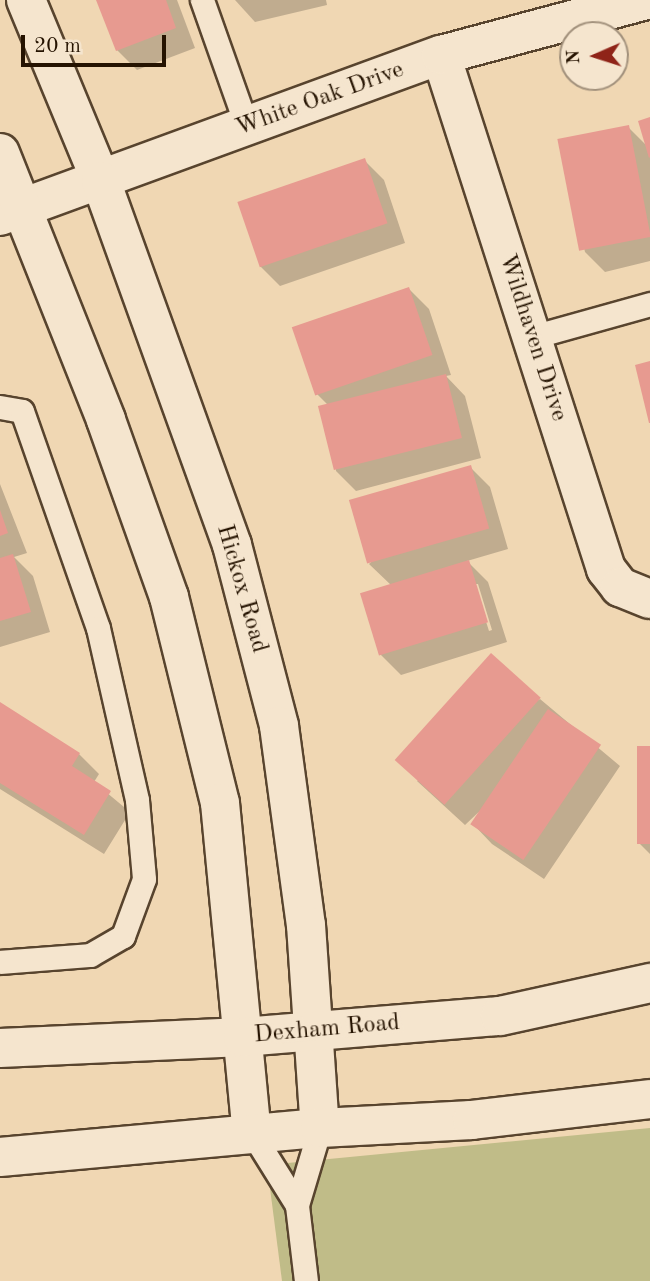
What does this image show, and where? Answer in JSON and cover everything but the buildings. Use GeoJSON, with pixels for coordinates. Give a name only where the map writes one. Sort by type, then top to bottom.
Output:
{"type":"FeatureCollection","features":[{"type":"Feature","properties":{"kind":"street","name":"Hickox Road"},"geometry":{"type":"LineString","coordinates":[[26,0],[101,181],[232,545],[279,726],[306,925],[320,1128]]}},
{"type":"Feature","properties":{"kind":"street","name":"White Oak Drive"},"geometry":{"type":"LineString","coordinates":[[11,213],[441,55],[646,0]]}},
{"type":"Feature","properties":{"kind":"street","name":"Wildhaven Drive"},"geometry":{"type":"LineString","coordinates":[[441,55],[606,569],[620,587],[650,599]]}},
{"type":"Feature","properties":{"kind":"street","name":"Hickox Road"},"geometry":{"type":"LineString","coordinates":[[0,153],[11,213],[106,420],[169,597],[220,803],[252,1133]]}},
{"type":"Feature","properties":{"kind":"street","name":"Dexham Road"},"geometry":{"type":"LineString","coordinates":[[0,1048],[243,1037],[500,1016],[650,983]]}},
{"type":"Feature","properties":{"kind":"street"},"geometry":{"type":"LineString","coordinates":[[0,1157],[252,1133],[472,1120],[650,1098]]}},
{"type":"Feature","properties":{"kind":"lane"},"geometry":{"type":"LineString","coordinates":[[202,0],[247,127]]}},
{"type":"Feature","properties":{"kind":"lane"},"geometry":{"type":"LineString","coordinates":[[531,337],[650,304]]}},
{"type":"Feature","properties":{"kind":"lane"},"geometry":{"type":"LineString","coordinates":[[0,407],[22,411],[99,628],[137,800],[144,879],[123,936],[90,955],[0,962]]}},
{"type":"Feature","properties":{"kind":"lane","name":"Hickox Road"},"geometry":{"type":"LineString","coordinates":[[306,1281],[298,1205],[320,1128]]}},
{"type":"Feature","properties":{"kind":"lane","name":"Hickox Road"},"geometry":{"type":"LineString","coordinates":[[252,1133],[298,1205]]}},
{"type":"Feature","properties":{"kind":"shaded area"},"geometry":{"type":"Polygon","coordinates":[[[650,1128],[650,1281],[282,1281],[267,1165],[650,1128]]]}}]}
